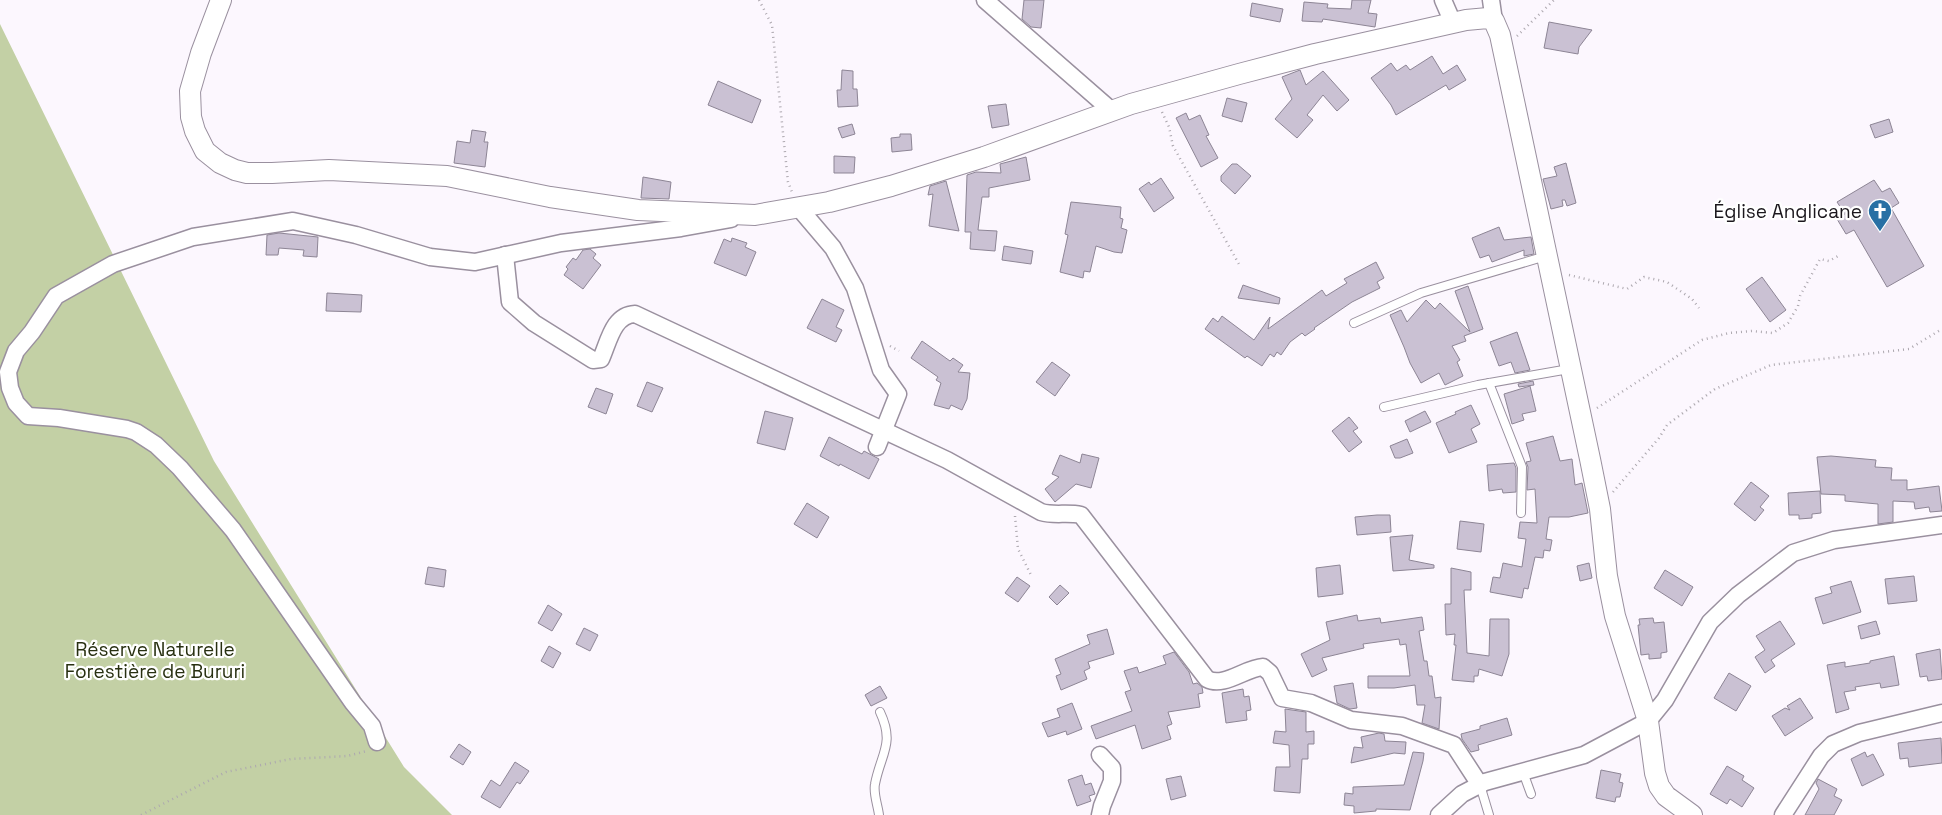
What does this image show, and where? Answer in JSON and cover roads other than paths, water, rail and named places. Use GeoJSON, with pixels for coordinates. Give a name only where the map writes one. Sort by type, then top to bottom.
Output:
{"type":"FeatureCollection","features":[{"type":"Feature","properties":{"kind":"street"},"geometry":{"type":"LineString","coordinates":[[221,0],[201,53],[190,91],[191,117],[195,131],[205,151],[220,163],[235,170],[247,173],[329,170],[447,176],[550,197],[638,210],[756,215]]}},
{"type":"Feature","properties":{"kind":"street"},"geometry":{"type":"LineString","coordinates":[[985,0],[1112,111]]}},
{"type":"Feature","properties":{"kind":"street"},"geometry":{"type":"LineString","coordinates":[[1442,0],[1453,23]]}},
{"type":"Feature","properties":{"kind":"street"},"geometry":{"type":"LineString","coordinates":[[1490,0],[1494,21],[1502,43],[1600,509],[1607,576],[1615,616],[1648,721],[1658,786],[1666,796],[1692,815]]}},
{"type":"Feature","properties":{"kind":"street"},"geometry":{"type":"LineString","coordinates":[[377,742],[372,726],[353,703],[233,530],[180,468],[156,445],[136,432],[127,429],[59,418],[28,416],[16,403],[10,388],[8,372],[16,351],[32,332],[56,296],[113,264],[193,237],[293,221],[356,235],[430,258],[475,262],[561,243],[681,228],[799,208],[874,190],[975,160],[1154,97],[1315,54],[1453,23],[1481,18],[1488,18],[1494,21]]}},
{"type":"Feature","properties":{"kind":"street"},"geometry":{"type":"LineString","coordinates":[[799,208],[833,248],[855,288],[874,344],[880,370],[898,394],[877,447]]}},
{"type":"Feature","properties":{"kind":"street"},"geometry":{"type":"LineString","coordinates":[[505,256],[510,302],[534,323],[594,360],[601,359],[618,320],[628,315],[636,314],[947,460],[1041,512],[1059,515],[1069,513],[1081,515],[1207,679],[1213,682],[1220,682],[1255,668],[1263,667],[1270,674],[1282,698],[1311,703],[1351,720],[1402,726],[1454,745],[1480,785]]}},
{"type":"Feature","properties":{"kind":"street"},"geometry":{"type":"LineString","coordinates":[[1439,815],[1462,794],[1480,785],[1584,755],[1648,721],[1664,700],[1710,622],[1738,595],[1793,554],[1834,540],[1942,525]]}},
{"type":"Feature","properties":{"kind":"street"},"geometry":{"type":"LineString","coordinates":[[1783,815],[1822,756],[1834,744],[1859,733],[1942,713]]}},
{"type":"Feature","properties":{"kind":"street"},"geometry":{"type":"LineString","coordinates":[[1100,755],[1112,768],[1112,781],[1100,815]]}},
{"type":"Feature","properties":{"kind":"lane"},"geometry":{"type":"LineString","coordinates":[[1354,323],[1421,293],[1549,263]]}},
{"type":"Feature","properties":{"kind":"lane"},"geometry":{"type":"LineString","coordinates":[[1384,407],[1489,383],[1571,369]]}},
{"type":"Feature","properties":{"kind":"lane"},"geometry":{"type":"LineString","coordinates":[[1489,383],[1522,467],[1521,513]]}},
{"type":"Feature","properties":{"kind":"lane"},"geometry":{"type":"LineString","coordinates":[[879,815],[874,786],[887,744],[887,726],[880,712]]}},
{"type":"Feature","properties":{"kind":"lane"},"geometry":{"type":"LineString","coordinates":[[1523,772],[1531,794]]}},
{"type":"Feature","properties":{"kind":"lane"},"geometry":{"type":"LineString","coordinates":[[1480,785],[1489,815]]}},
{"type":"Feature","properties":{"kind":"place","name":"Église Anglicane"},"geometry":{"type":"Point","coordinates":[1880,232]}},
{"type":"Feature","properties":{"kind":"park label","name":"Réserve Naturelle Forestière de Bururi"},"geometry":{"type":"Point","coordinates":[155,660]}}]}
